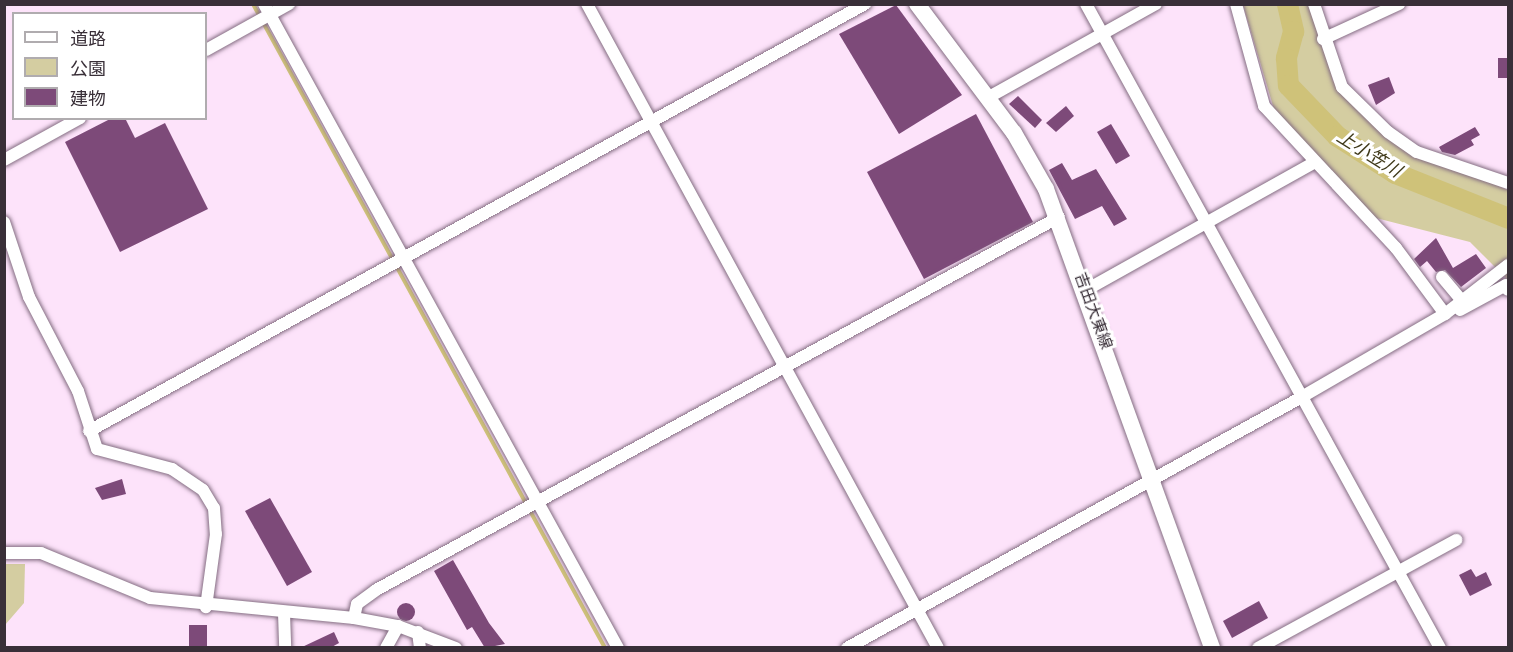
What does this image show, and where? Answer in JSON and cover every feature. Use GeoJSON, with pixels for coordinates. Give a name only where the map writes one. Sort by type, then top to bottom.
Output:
{"type":"FeatureCollection","features":[{"type":"Feature","properties":{"kind":"main road","name":"吉田大東線"},"geometry":{"type":"LineString","coordinates":[[917,4],[989,97],[1029,156],[1059,217],[1212,648]]}},
{"type":"Feature","properties":{"kind":"street"},"geometry":{"type":"LineString","coordinates":[[207,49],[255,23],[267,12],[289,4]]}},
{"type":"Feature","properties":{"kind":"street"},"geometry":{"type":"LineString","coordinates":[[587,4],[938,648]]}},
{"type":"Feature","properties":{"kind":"street"},"geometry":{"type":"LineString","coordinates":[[89,431],[865,4]]}},
{"type":"Feature","properties":{"kind":"street"},"geometry":{"type":"LineString","coordinates":[[1086,4],[1300,398],[1440,648]]}},
{"type":"Feature","properties":{"kind":"street"},"geometry":{"type":"LineString","coordinates":[[989,97],[1156,4]]}},
{"type":"Feature","properties":{"kind":"street"},"geometry":{"type":"LineString","coordinates":[[1236,4],[1264,106],[1396,248],[1443,315]]}},
{"type":"Feature","properties":{"kind":"street"},"geometry":{"type":"LineString","coordinates":[[1314,4],[1323,39],[1342,87],[1401,142],[1466,171],[1509,183]]}},
{"type":"Feature","properties":{"kind":"street"},"geometry":{"type":"LineString","coordinates":[[1323,39],[1399,4]]}},
{"type":"Feature","properties":{"kind":"street"},"geometry":{"type":"LineString","coordinates":[[267,12],[402,258],[531,504],[618,648]]}},
{"type":"Feature","properties":{"kind":"street"},"geometry":{"type":"LineString","coordinates":[[4,160],[76,120]]}},
{"type":"Feature","properties":{"kind":"street"},"geometry":{"type":"LineString","coordinates":[[1086,290],[1315,162]]}},
{"type":"Feature","properties":{"kind":"street"},"geometry":{"type":"LineString","coordinates":[[354,618],[365,597],[784,365],[1059,217]]}},
{"type":"Feature","properties":{"kind":"street"},"geometry":{"type":"LineString","coordinates":[[4,222],[29,297],[78,390],[89,431],[97,449],[172,470],[203,490],[214,508],[216,534],[206,607]]}},
{"type":"Feature","properties":{"kind":"street"},"geometry":{"type":"LineString","coordinates":[[1443,315],[1508,265]]}},
{"type":"Feature","properties":{"kind":"street"},"geometry":{"type":"LineString","coordinates":[[1442,277],[1462,301]]}},
{"type":"Feature","properties":{"kind":"street"},"geometry":{"type":"LineString","coordinates":[[847,648],[1300,398],[1443,315],[1506,285],[1509,290]]}},
{"type":"Feature","properties":{"kind":"street"},"geometry":{"type":"LineString","coordinates":[[1258,648],[1456,540]]}},
{"type":"Feature","properties":{"kind":"street"},"geometry":{"type":"LineString","coordinates":[[4,553],[41,553],[150,598],[206,607],[354,618],[398,626],[456,648]]}},
{"type":"Feature","properties":{"kind":"street"},"geometry":{"type":"LineString","coordinates":[[284,614],[285,648]]}},
{"type":"Feature","properties":{"kind":"street"},"geometry":{"type":"LineString","coordinates":[[386,648],[398,626]]}},
{"type":"Feature","properties":{"kind":"street"},"geometry":{"type":"LineString","coordinates":[[418,632],[420,648]]}},
{"type":"Feature","properties":{"kind":"green space"},"geometry":{"type":"Polygon","coordinates":[[[1243,5],[1314,5],[1333,81],[1406,146],[1508,190],[1508,280],[1470,242],[1372,217],[1276,116],[1243,5]]]}},
{"type":"Feature","properties":{"kind":"green space"},"geometry":{"type":"Polygon","coordinates":[[[5,564],[25,564],[24,603],[5,625],[5,564]]]}},
{"type":"Feature","properties":{"kind":"building"},"geometry":{"type":"Polygon","coordinates":[[[896,5],[962,95],[899,134],[839,34],[896,5]]]}},
{"type":"Feature","properties":{"kind":"building"},"geometry":{"type":"Polygon","coordinates":[[[1498,58],[1509,58],[1509,78],[1498,78],[1498,58]]]}},
{"type":"Feature","properties":{"kind":"building"},"geometry":{"type":"Polygon","coordinates":[[[1389,77],[1395,93],[1376,105],[1368,85],[1389,77]]]}},
{"type":"Feature","properties":{"kind":"building"},"geometry":{"type":"Polygon","coordinates":[[[1018,96],[1042,120],[1035,128],[1009,104],[1018,96]]]}},
{"type":"Feature","properties":{"kind":"building"},"geometry":{"type":"Polygon","coordinates":[[[1066,106],[1074,116],[1056,132],[1046,123],[1066,106]]]}},
{"type":"Feature","properties":{"kind":"building"},"geometry":{"type":"Polygon","coordinates":[[[976,114],[1033,222],[924,279],[867,172],[976,114]]]}},
{"type":"Feature","properties":{"kind":"building"},"geometry":{"type":"Polygon","coordinates":[[[108,120],[126,120],[135,138],[165,123],[208,209],[120,252],[65,142],[108,120]]]}},
{"type":"Feature","properties":{"kind":"building"},"geometry":{"type":"Polygon","coordinates":[[[1111,124],[1130,156],[1116,164],[1097,132],[1111,124]]]}},
{"type":"Feature","properties":{"kind":"building"},"geometry":{"type":"Polygon","coordinates":[[[1475,127],[1480,135],[1471,140],[1474,145],[1455,155],[1442,152],[1439,147],[1475,127]]]}},
{"type":"Feature","properties":{"kind":"building"},"geometry":{"type":"Polygon","coordinates":[[[1062,163],[1072,180],[1096,169],[1127,219],[1114,226],[1102,206],[1075,219],[1049,170],[1062,163]]]}},
{"type":"Feature","properties":{"kind":"building"},"geometry":{"type":"Polygon","coordinates":[[[1436,238],[1453,268],[1476,254],[1486,268],[1461,287],[1445,270],[1436,272],[1427,261],[1420,267],[1414,259],[1436,238]]]}},
{"type":"Feature","properties":{"kind":"building"},"geometry":{"type":"Polygon","coordinates":[[[122,479],[126,494],[102,500],[95,488],[122,479]]]}},
{"type":"Feature","properties":{"kind":"building"},"geometry":{"type":"Polygon","coordinates":[[[270,498],[312,572],[287,586],[245,511],[270,498]]]}},
{"type":"Feature","properties":{"kind":"building"},"geometry":{"type":"Polygon","coordinates":[[[453,560],[489,623],[505,644],[485,648],[472,627],[467,630],[434,571],[453,560]]]}},
{"type":"Feature","properties":{"kind":"building"},"geometry":{"type":"Polygon","coordinates":[[[1471,569],[1476,577],[1486,572],[1492,585],[1470,596],[1459,575],[1471,569]]]}},
{"type":"Feature","properties":{"kind":"building"},"geometry":{"type":"Polygon","coordinates":[[[1259,601],[1268,618],[1232,638],[1223,621],[1259,601]]]}},
{"type":"Feature","properties":{"kind":"building"},"geometry":{"type":"Polygon","coordinates":[[[402,603],[410,603],[415,608],[413,619],[402,621],[397,616],[397,608],[402,603]]]}},
{"type":"Feature","properties":{"kind":"building"},"geometry":{"type":"Polygon","coordinates":[[[189,625],[207,625],[207,648],[189,648],[189,625]]]}},
{"type":"Feature","properties":{"kind":"building"},"geometry":{"type":"Polygon","coordinates":[[[334,632],[339,643],[330,648],[300,648],[334,632]]]}},
{"type":"Feature","properties":{"kind":"waterway"},"geometry":{"type":"LineString","coordinates":[[253,4],[605,648]]}},
{"type":"Feature","properties":{"kind":"waterway","name":"上小笠川"},"geometry":{"type":"LineString","coordinates":[[1287,4],[1293,31],[1286,58],[1288,85],[1337,136],[1395,173],[1508,218]]}}]}
